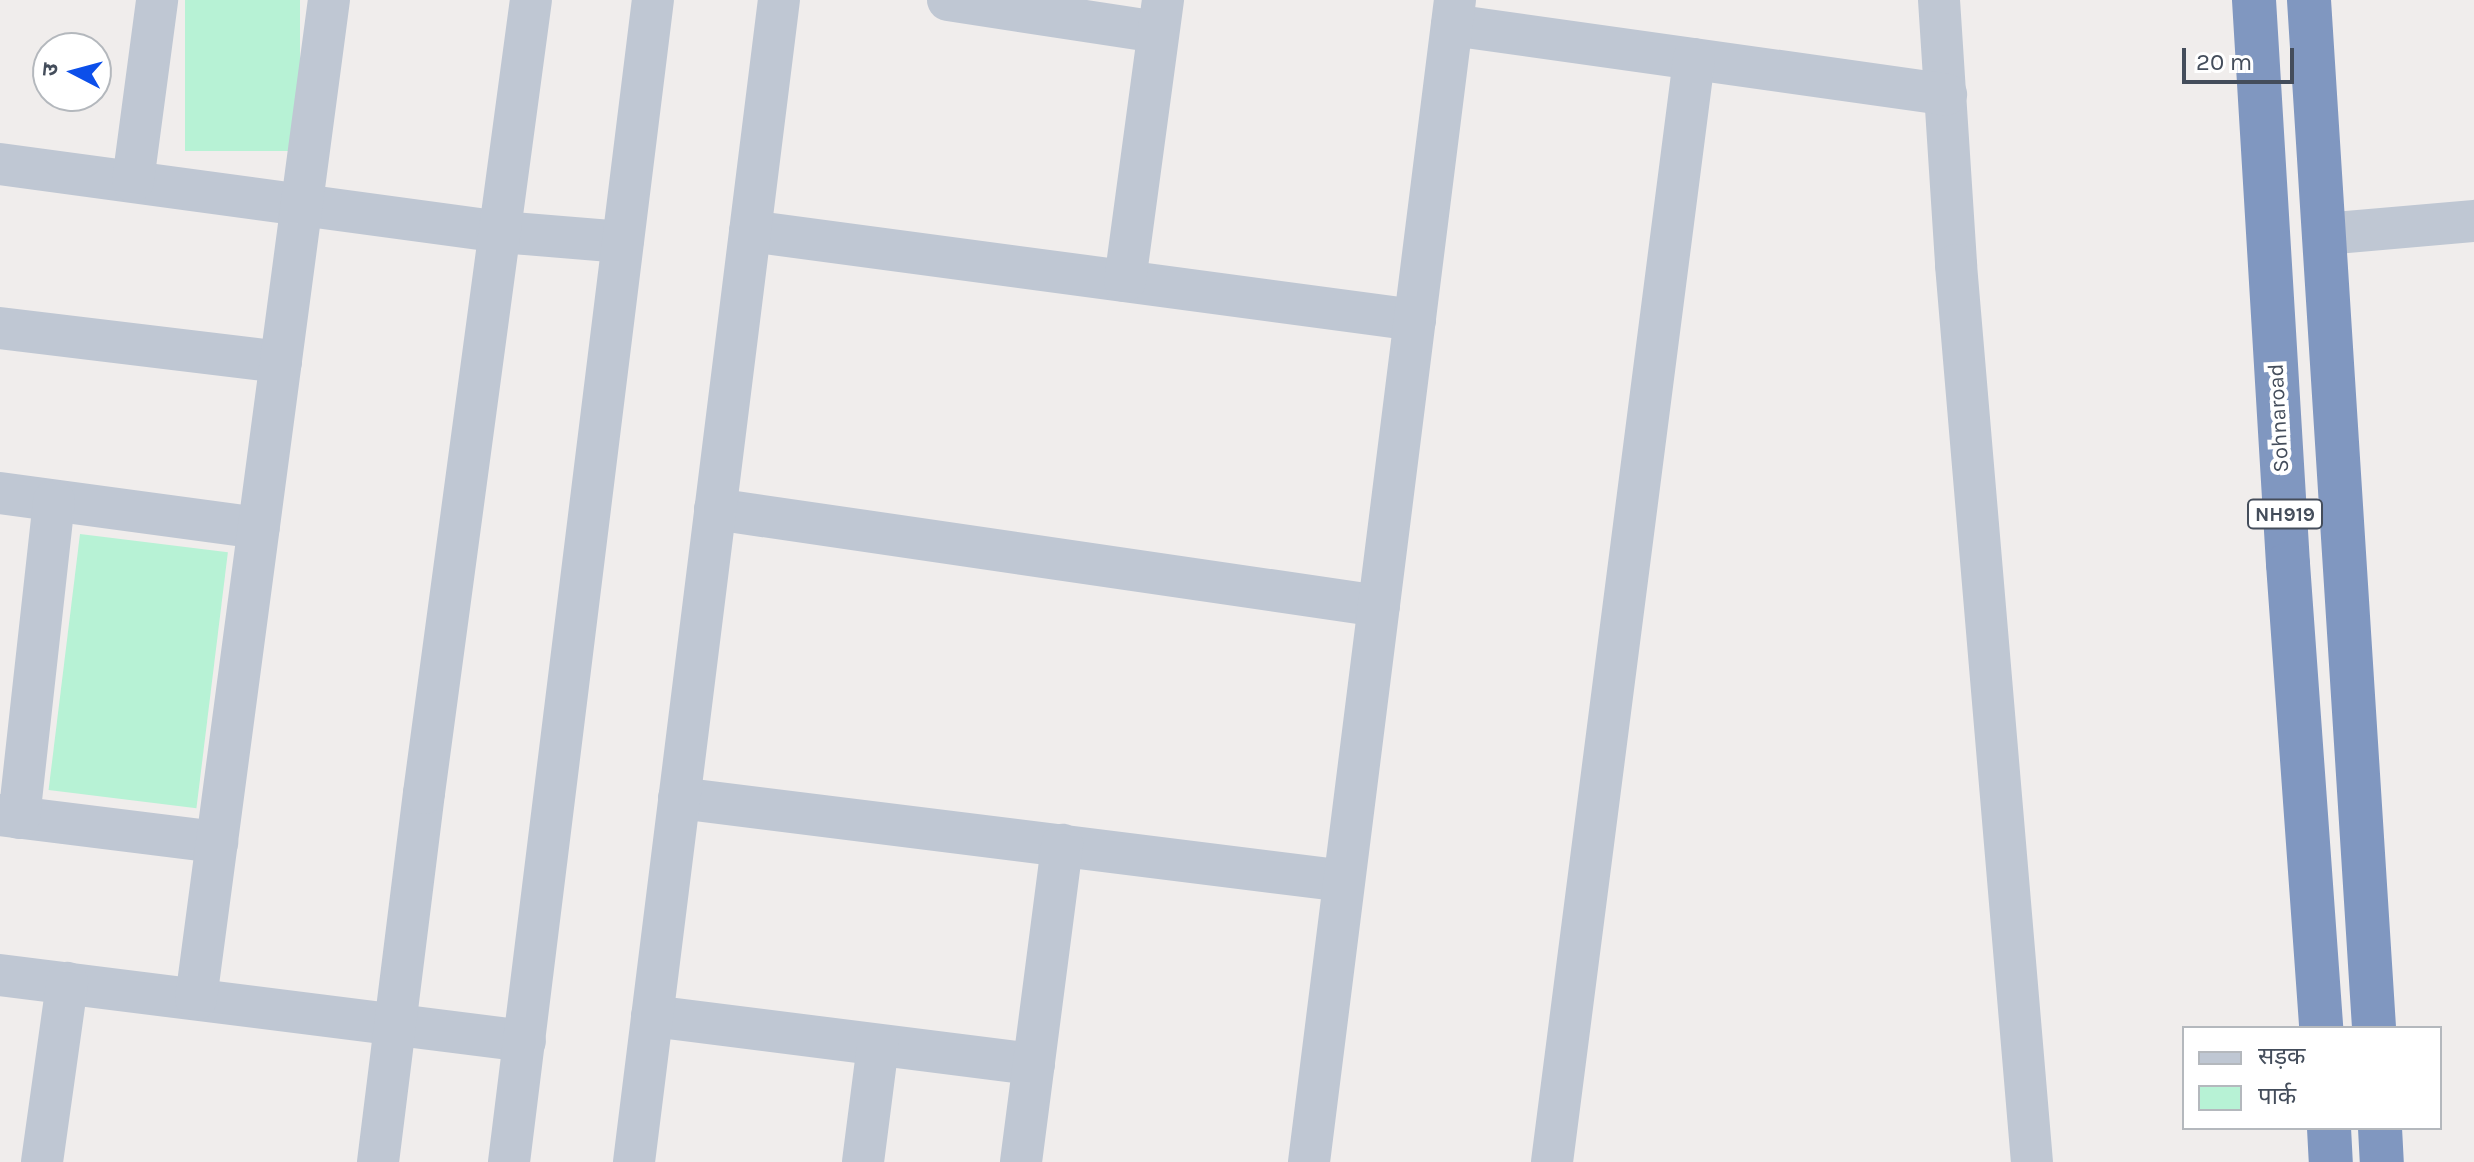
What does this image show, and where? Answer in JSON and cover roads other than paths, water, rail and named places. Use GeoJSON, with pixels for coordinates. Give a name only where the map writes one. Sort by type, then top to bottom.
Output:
{"type":"FeatureCollection","features":[{"type":"Feature","properties":{"kind":"highway","name":"Sohnaroad"},"geometry":{"type":"LineString","coordinates":[[2254,0],[2321,1026]]}},
{"type":"Feature","properties":{"kind":"highway","name":"NH919"},"geometry":{"type":"LineString","coordinates":[[2309,0],[2374,1026]]}},
{"type":"Feature","properties":{"kind":"highway"},"geometry":{"type":"LineString","coordinates":[[2329,1130],[2331,1162]]}},
{"type":"Feature","properties":{"kind":"highway"},"geometry":{"type":"LineString","coordinates":[[2380,1130],[2382,1162]]}},
{"type":"Feature","properties":{"kind":"street"},"geometry":{"type":"LineString","coordinates":[[133,181],[157,0]]}},
{"type":"Feature","properties":{"kind":"street"},"geometry":{"type":"LineString","coordinates":[[196,999],[329,0]]}},
{"type":"Feature","properties":{"kind":"street"},"geometry":{"type":"LineString","coordinates":[[378,1162],[531,0]]}},
{"type":"Feature","properties":{"kind":"street"},"geometry":{"type":"LineString","coordinates":[[509,1162],[653,0]]}},
{"type":"Feature","properties":{"kind":"street"},"geometry":{"type":"LineString","coordinates":[[634,1162],[779,0]]}},
{"type":"Feature","properties":{"kind":"street"},"geometry":{"type":"LineString","coordinates":[[948,0],[1160,16],[1125,281]]}},
{"type":"Feature","properties":{"kind":"street"},"geometry":{"type":"LineString","coordinates":[[1939,0],[1956,265],[2032,1162]]}},
{"type":"Feature","properties":{"kind":"street"},"geometry":{"type":"LineString","coordinates":[[1309,1162],[1453,13],[1694,59],[1946,94]]}},
{"type":"Feature","properties":{"kind":"street"},"geometry":{"type":"LineString","coordinates":[[1552,1162],[1694,59]]}},
{"type":"Feature","properties":{"kind":"street"},"geometry":{"type":"LineString","coordinates":[[0,164],[501,232],[623,242]]}},
{"type":"Feature","properties":{"kind":"street"},"geometry":{"type":"LineString","coordinates":[[2324,234],[2474,221]]}},
{"type":"Feature","properties":{"kind":"street"},"geometry":{"type":"LineString","coordinates":[[750,231],[1415,320]]}},
{"type":"Feature","properties":{"kind":"street"},"geometry":{"type":"LineString","coordinates":[[0,328],[281,362]]}},
{"type":"Feature","properties":{"kind":"street"},"geometry":{"type":"LineString","coordinates":[[0,493],[259,528]]}},
{"type":"Feature","properties":{"kind":"street"},"geometry":{"type":"LineString","coordinates":[[54,501],[9,816],[217,842]]}},
{"type":"Feature","properties":{"kind":"street"},"geometry":{"type":"LineString","coordinates":[[715,509],[1379,606]]}},
{"type":"Feature","properties":{"kind":"street"},"geometry":{"type":"LineString","coordinates":[[679,798],[1344,881]]}},
{"type":"Feature","properties":{"kind":"street"},"geometry":{"type":"LineString","coordinates":[[1021,1162],[1062,845]]}},
{"type":"Feature","properties":{"kind":"street"},"geometry":{"type":"LineString","coordinates":[[0,975],[525,1041]]}},
{"type":"Feature","properties":{"kind":"street"},"geometry":{"type":"LineString","coordinates":[[42,1162],[67,983]]}},
{"type":"Feature","properties":{"kind":"street"},"geometry":{"type":"LineString","coordinates":[[652,1016],[1034,1064]]}},
{"type":"Feature","properties":{"kind":"street"},"geometry":{"type":"LineString","coordinates":[[863,1162],[878,1045]]}}]}
